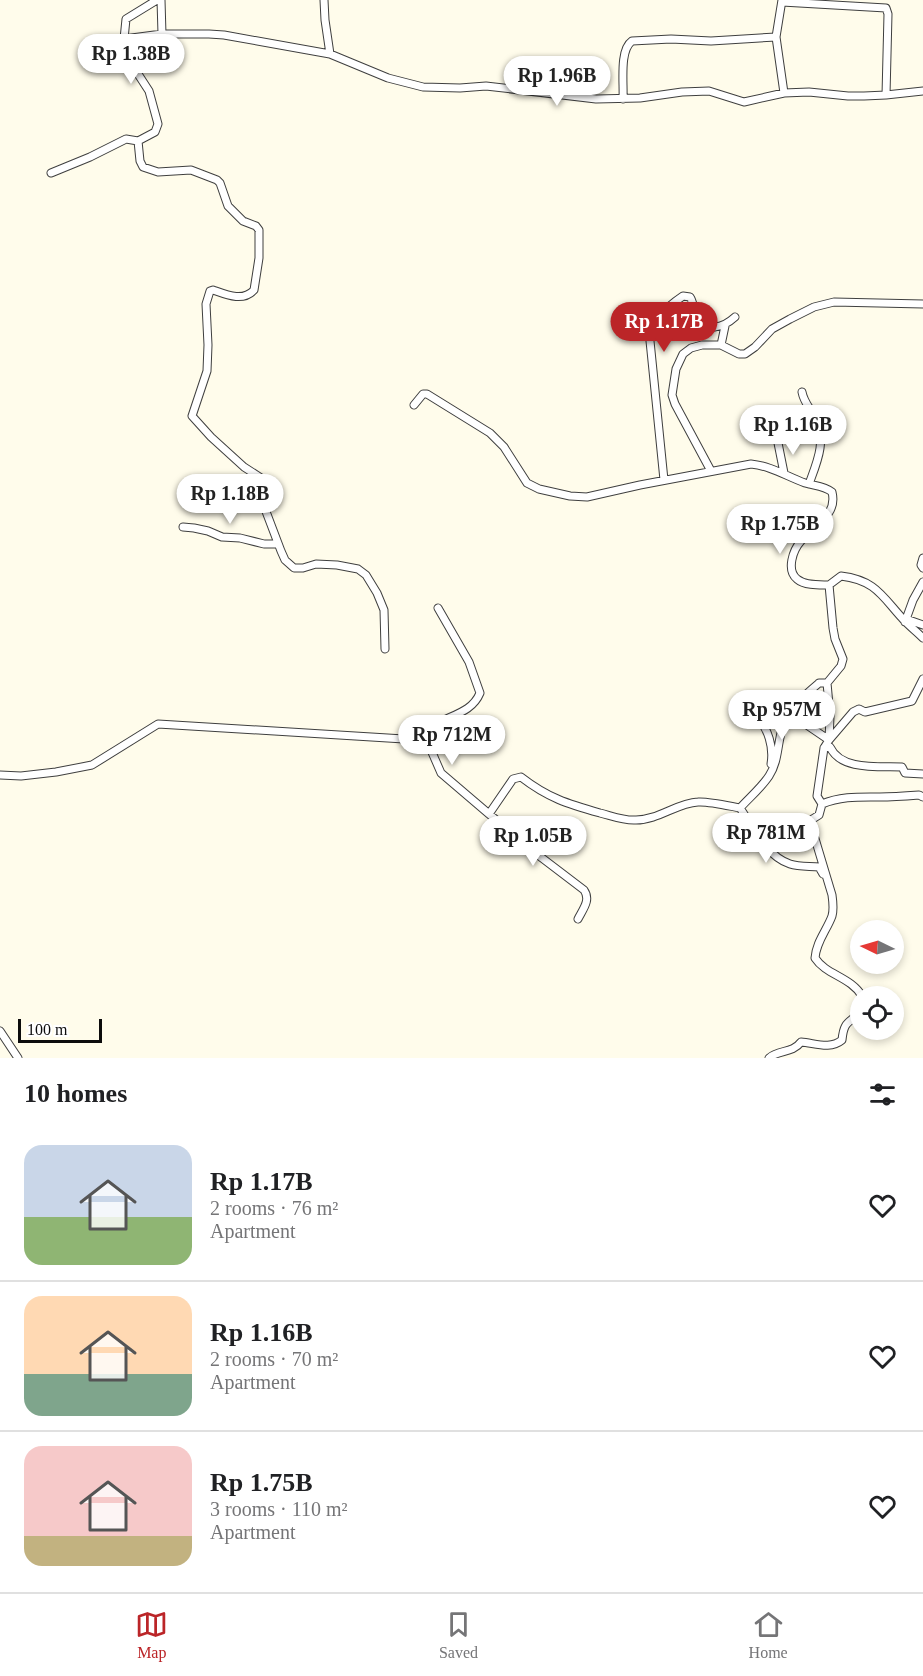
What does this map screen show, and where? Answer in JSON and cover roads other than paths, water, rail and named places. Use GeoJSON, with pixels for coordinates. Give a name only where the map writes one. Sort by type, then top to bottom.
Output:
{"type":"FeatureCollection","features":[{"type":"Feature","properties":{"kind":"street"},"geometry":{"type":"LineString","coordinates":[[51,173],[126,139],[138,141],[155,132],[158,124],[149,91],[138,74],[124,39],[126,19],[159,0],[162,34]]}},
{"type":"Feature","properties":{"kind":"street"},"geometry":{"type":"LineString","coordinates":[[324,0],[330,54]]}},
{"type":"Feature","properties":{"kind":"street"},"geometry":{"type":"LineString","coordinates":[[783,93],[776,38],[782,1],[886,8],[888,14],[886,95]]}},
{"type":"Feature","properties":{"kind":"street"},"geometry":{"type":"LineString","coordinates":[[124,39],[162,34],[209,34],[330,54],[388,78],[423,87],[486,86],[596,99],[640,98],[709,91],[744,102],[783,93],[809,92],[848,96],[923,92]]}},
{"type":"Feature","properties":{"kind":"street"},"geometry":{"type":"LineString","coordinates":[[623,99],[625,51],[632,41],[776,38]]}},
{"type":"Feature","properties":{"kind":"street"},"geometry":{"type":"LineString","coordinates":[[138,141],[140,161],[146,169],[158,172],[191,170],[217,180],[228,206],[243,221],[256,226],[259,230],[259,258],[255,290],[241,298],[213,290],[208,295],[206,304],[207,371],[192,416],[244,467],[261,477],[264,486],[262,501],[285,560],[294,568],[316,564],[337,565],[358,569],[366,575],[384,610],[385,649]]}},
{"type":"Feature","properties":{"kind":"street"},"geometry":{"type":"LineString","coordinates":[[664,480],[650,342],[653,327],[676,300],[686,296],[692,300],[695,314],[703,323],[712,327],[725,326],[735,317]]}},
{"type":"Feature","properties":{"kind":"street"},"geometry":{"type":"LineString","coordinates":[[711,471],[672,395],[676,369],[683,354],[691,348],[702,345],[722,345],[739,354],[745,354],[772,329],[814,308],[834,302],[923,304]]}},
{"type":"Feature","properties":{"kind":"street"},"geometry":{"type":"LineString","coordinates":[[722,345],[725,326]]}},
{"type":"Feature","properties":{"kind":"street"},"geometry":{"type":"LineString","coordinates":[[802,392],[804,401],[815,416],[822,438],[820,452],[809,484]]}},
{"type":"Feature","properties":{"kind":"street"},"geometry":{"type":"LineString","coordinates":[[414,405],[423,394],[427,394],[490,433],[504,447],[527,483],[539,489],[570,496],[587,497],[751,464],[768,467],[809,484],[825,487],[832,492],[834,498],[830,512],[797,546],[792,559],[793,571],[798,580],[804,583],[829,585],[841,576],[866,583],[886,598],[923,638]]}},
{"type":"Feature","properties":{"kind":"street"},"geometry":{"type":"LineString","coordinates":[[778,443],[784,474]]}},
{"type":"Feature","properties":{"kind":"street"},"geometry":{"type":"LineString","coordinates":[[183,527],[201,529],[222,537],[278,544]]}},
{"type":"Feature","properties":{"kind":"street"},"geometry":{"type":"LineString","coordinates":[[923,558],[921,565],[923,568]]}},
{"type":"Feature","properties":{"kind":"street"},"geometry":{"type":"LineString","coordinates":[[905,620],[923,582]]}},
{"type":"Feature","properties":{"kind":"street"},"geometry":{"type":"LineString","coordinates":[[829,585],[835,639],[843,659],[841,666],[827,683],[830,716],[829,740]]}},
{"type":"Feature","properties":{"kind":"street"},"geometry":{"type":"LineString","coordinates":[[420,740],[428,729],[472,705],[480,693],[469,662],[438,608]]}},
{"type":"Feature","properties":{"kind":"street"},"geometry":{"type":"LineString","coordinates":[[905,620],[923,625]]}},
{"type":"Feature","properties":{"kind":"street"},"geometry":{"type":"LineString","coordinates":[[854,986],[818,963],[815,958],[817,946],[833,913],[832,896],[810,824],[811,820],[819,815],[822,804],[817,796],[824,748],[853,712],[859,709],[865,712],[912,701],[923,680]]}},
{"type":"Feature","properties":{"kind":"street"},"geometry":{"type":"LineString","coordinates":[[740,808],[770,775],[778,754],[781,732],[788,716],[806,694],[819,683],[827,683]]}},
{"type":"Feature","properties":{"kind":"street"},"geometry":{"type":"LineString","coordinates":[[757,716],[763,723],[769,739],[772,757],[770,775]]}},
{"type":"Feature","properties":{"kind":"street"},"geometry":{"type":"LineString","coordinates":[[788,716],[794,721],[807,725],[829,740]]}},
{"type":"Feature","properties":{"kind":"street"},"geometry":{"type":"LineString","coordinates":[[0,775],[21,776],[92,765],[158,724],[420,740],[424,741],[431,750],[441,773],[542,858],[584,890],[588,895],[588,901],[578,919]]}},
{"type":"Feature","properties":{"kind":"street"},"geometry":{"type":"LineString","coordinates":[[824,748],[830,747],[836,756],[850,764],[902,767],[905,773],[923,774]]}},
{"type":"Feature","properties":{"kind":"street"},"geometry":{"type":"LineString","coordinates":[[489,814],[513,779],[521,777],[539,791],[563,802],[622,819],[638,821],[686,804],[699,802],[740,808],[770,852],[792,865],[819,867],[828,882]]}},
{"type":"Feature","properties":{"kind":"street"},"geometry":{"type":"LineString","coordinates":[[822,804],[855,796],[919,795],[923,797]]}},
{"type":"Feature","properties":{"kind":"street"},"geometry":{"type":"LineString","coordinates":[[769,1058],[778,1052],[785,1053],[794,1049],[801,1042],[826,1046],[836,1044],[842,1040],[842,1032],[850,1021]]}},
{"type":"Feature","properties":{"kind":"street"},"geometry":{"type":"LineString","coordinates":[[0,1031],[18,1058]]}}]}
